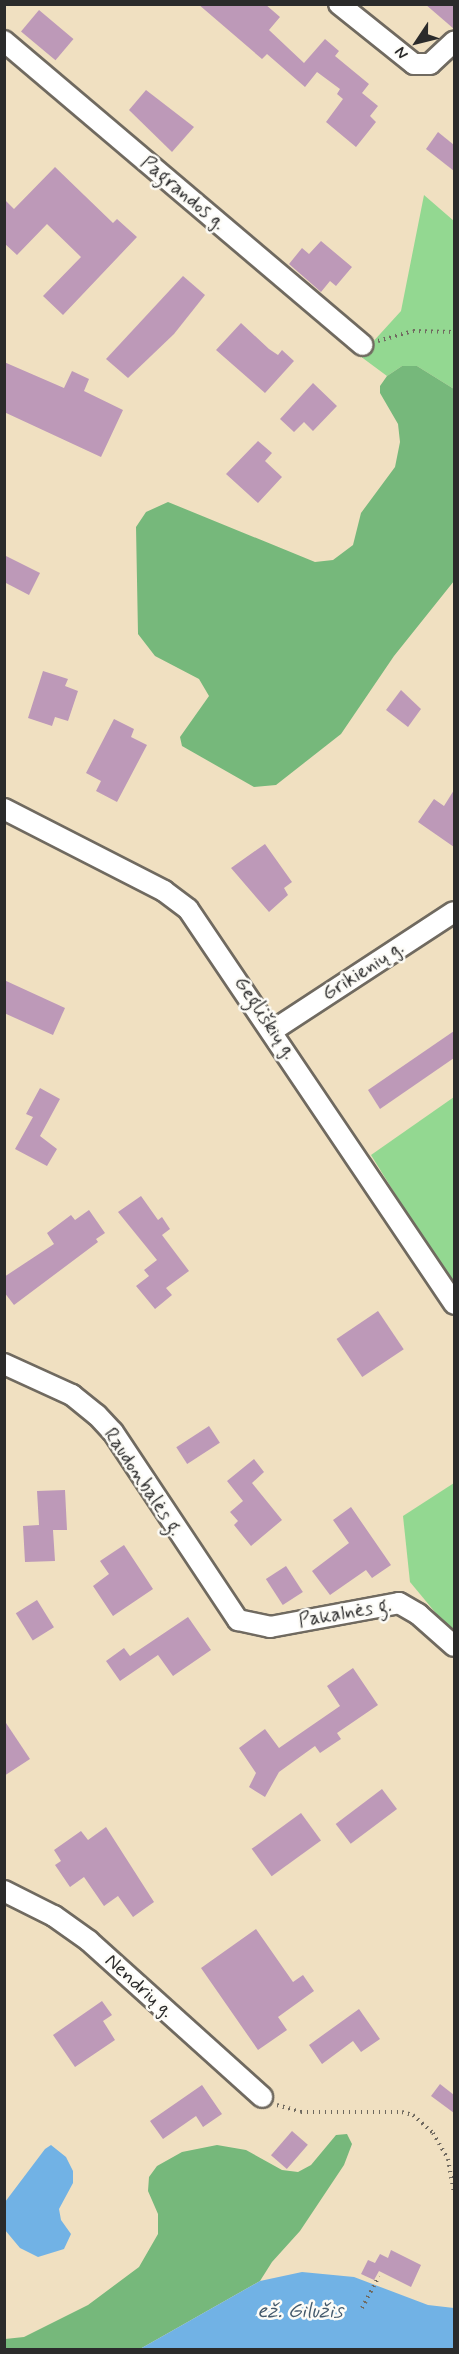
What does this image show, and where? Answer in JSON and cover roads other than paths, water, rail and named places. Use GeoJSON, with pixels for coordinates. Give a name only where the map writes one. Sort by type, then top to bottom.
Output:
{"type":"FeatureCollection","features":[{"type":"Feature","properties":{"kind":"street"},"geometry":{"type":"LineString","coordinates":[[339,4],[414,64],[430,64],[454,42]]}},
{"type":"Feature","properties":{"kind":"street","name":"Pagrandos g."},"geometry":{"type":"LineString","coordinates":[[4,41],[363,345]]}},
{"type":"Feature","properties":{"kind":"street","name":"Gegliškių g."},"geometry":{"type":"LineString","coordinates":[[4,810],[164,891],[188,909],[454,1304]]}},
{"type":"Feature","properties":{"kind":"street","name":"Grikienių g."},"geometry":{"type":"LineString","coordinates":[[272,1031],[454,912]]}},
{"type":"Feature","properties":{"kind":"street","name":"Raudonbalės g."},"geometry":{"type":"LineString","coordinates":[[4,1364],[72,1395],[97,1415],[113,1432],[227,1609]]}},
{"type":"Feature","properties":{"kind":"street","name":"Pakalnės g."},"geometry":{"type":"LineString","coordinates":[[227,1609],[238,1620],[270,1627],[399,1603],[418,1614],[454,1646]]}},
{"type":"Feature","properties":{"kind":"street","name":"Nendrių g."},"geometry":{"type":"LineString","coordinates":[[4,1891],[54,1916],[89,1941],[262,2097]]}},
{"type":"Feature","properties":{"kind":"water"},"geometry":{"type":"Polygon","coordinates":[[[51,2145],[66,2157],[73,2171],[73,2183],[59,2209],[61,2220],[71,2234],[64,2249],[38,2257],[20,2248],[5,2230],[5,2202],[45,2149],[51,2145]]]}},
{"type":"Feature","properties":{"kind":"water","name":"ež. Gilužis"},"geometry":{"type":"Polygon","coordinates":[[[302,2272],[354,2277],[428,2305],[454,2308],[454,2349],[140,2349],[260,2281],[302,2272]]]}}]}
